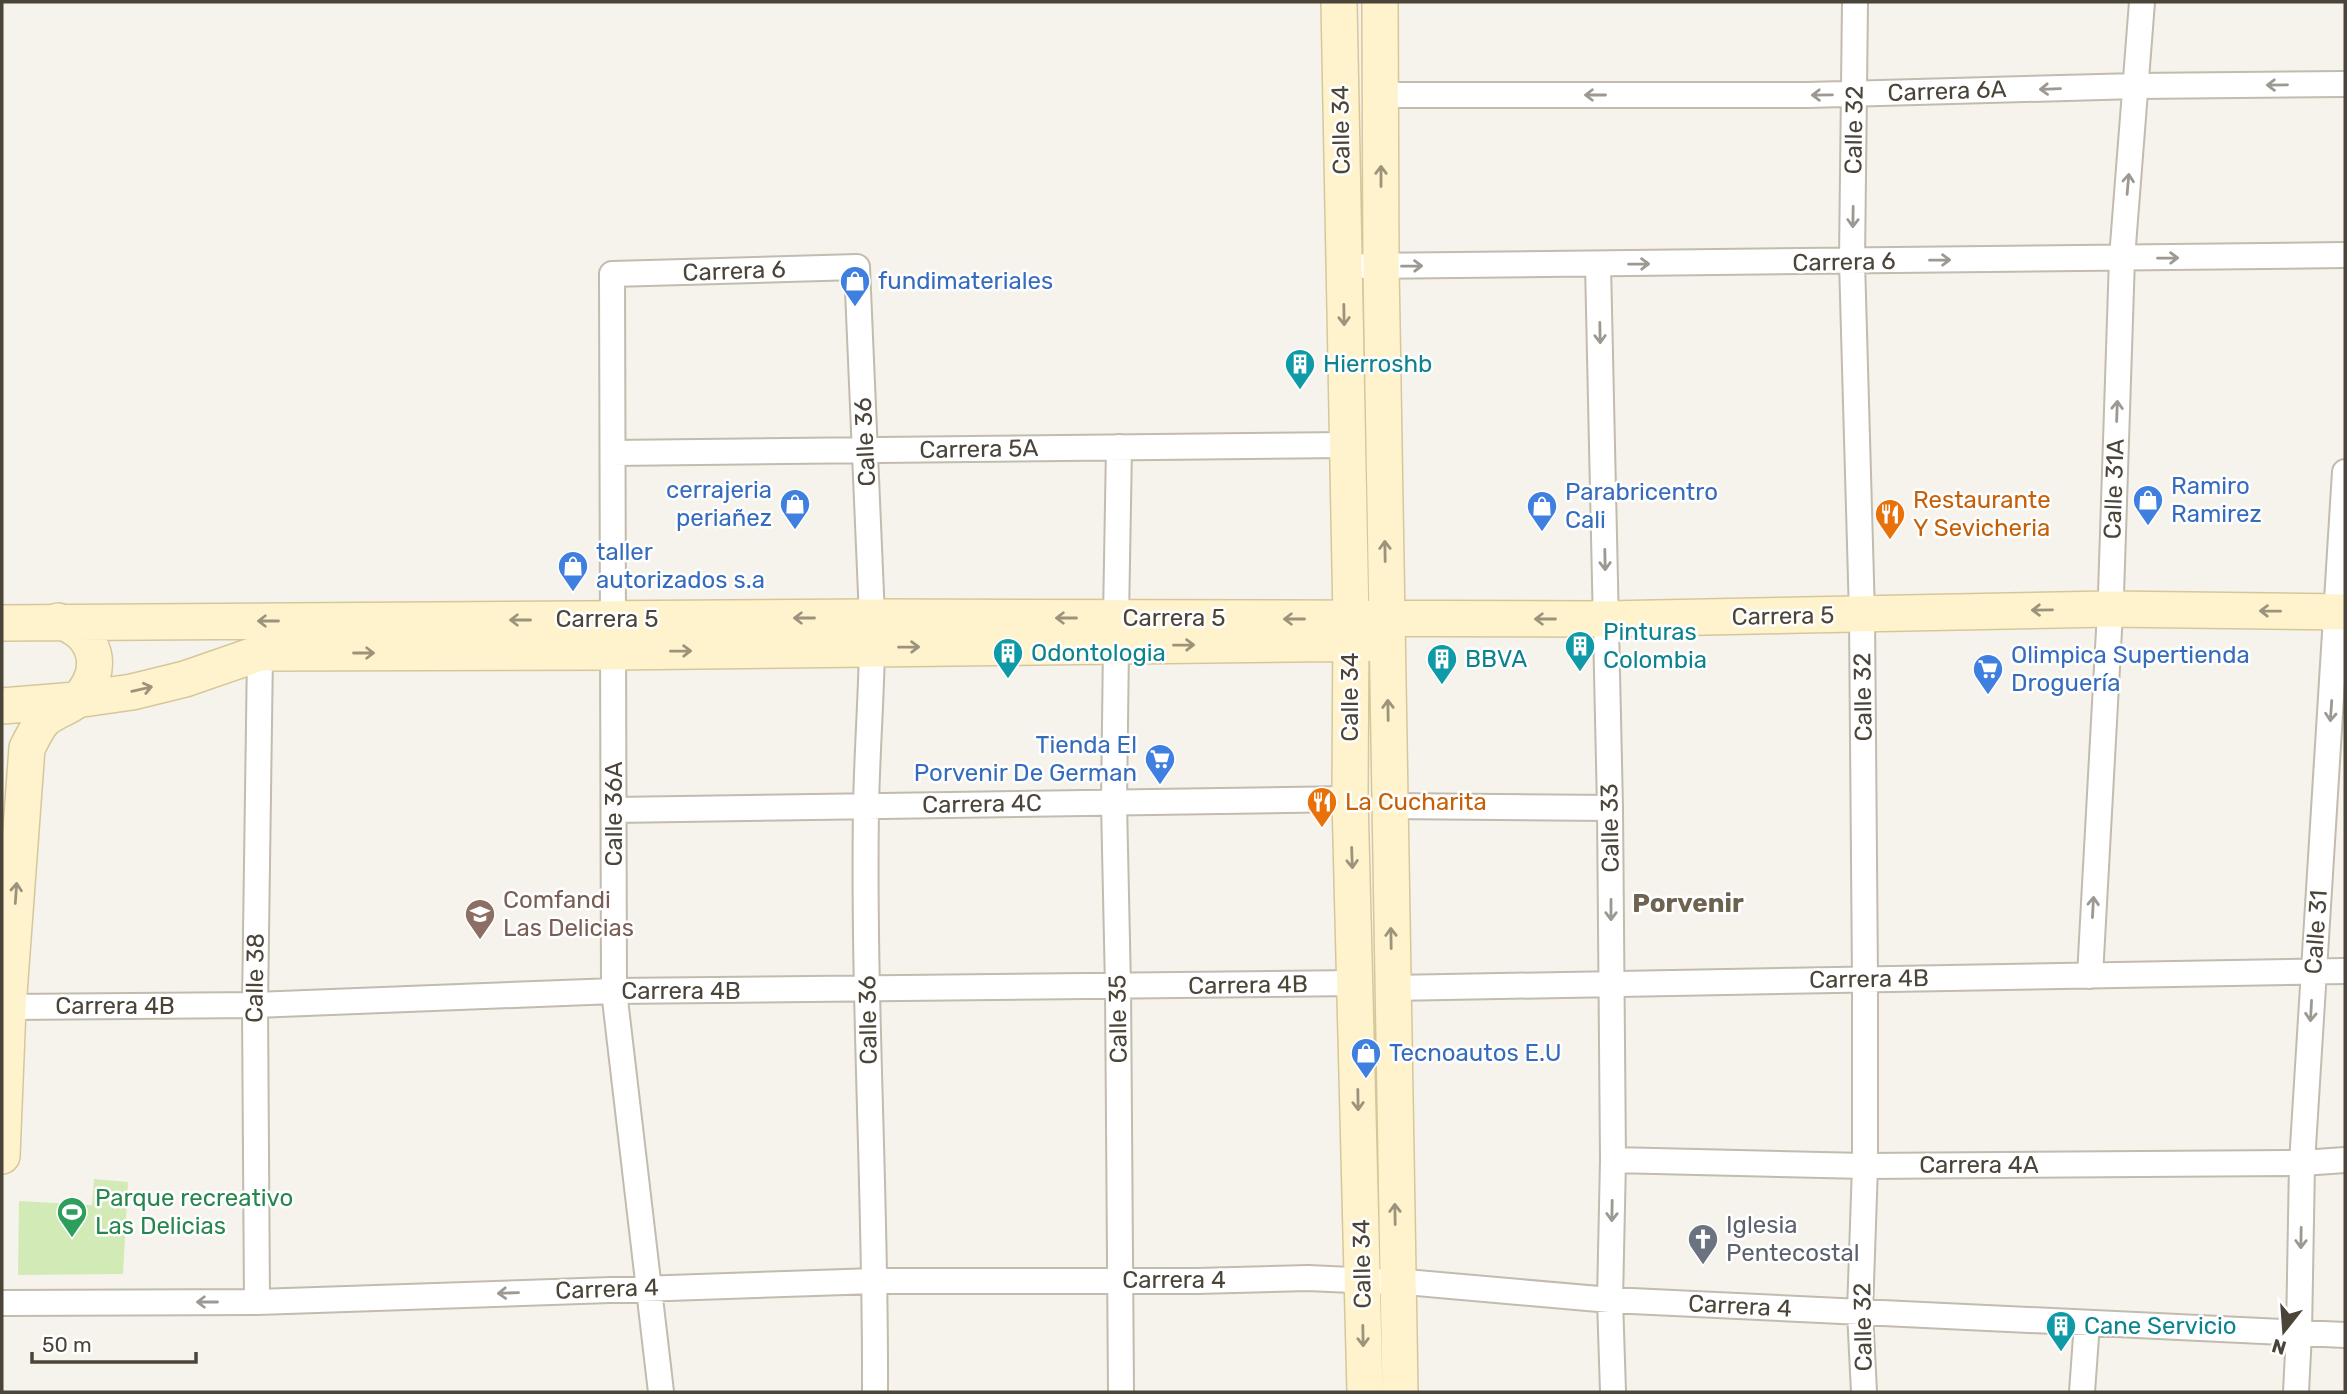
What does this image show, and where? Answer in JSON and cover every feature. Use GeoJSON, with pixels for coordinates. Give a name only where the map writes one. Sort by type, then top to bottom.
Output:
{"type":"FeatureCollection","features":[{"type":"Feature","properties":{"kind":"main road","name":"Calle 34"},"geometry":{"type":"LineString","coordinates":[[1339,2],[1351,631],[1350,799],[1365,1392]]}},
{"type":"Feature","properties":{"kind":"main road","name":"Calle 34"},"geometry":{"type":"LineString","coordinates":[[1380,2],[1381,266],[1396,1282],[1400,1392]]}},
{"type":"Feature","properties":{"kind":"main road","name":"Carrera 5"},"geometry":{"type":"LineString","coordinates":[[2,706],[76,701],[132,692],[185,679],[260,653],[613,636],[1387,631],[1606,619],[2109,609],[2342,612]]}},
{"type":"Feature","properties":{"kind":"main road","name":"Carrera 5"},"geometry":{"type":"LineString","coordinates":[[2,622],[58,621],[613,636]]}},
{"type":"Feature","properties":{"kind":"main road"},"geometry":{"type":"LineString","coordinates":[[2,1156],[8,1006],[27,748],[44,720],[76,701],[93,674],[95,660],[92,646],[84,634],[72,625],[58,621]]}},
{"type":"Feature","properties":{"kind":"street","name":"Calle 32"},"geometry":{"type":"LineString","coordinates":[[1854,2],[1852,261],[1862,614],[1866,979],[1866,1166],[1860,1312],[1864,1392]]}},
{"type":"Feature","properties":{"kind":"street","name":"Calle 31A"},"geometry":{"type":"LineString","coordinates":[[2090,976],[2109,609],[2122,258],[2142,2]]}},
{"type":"Feature","properties":{"kind":"street","name":"Carrera 6A"},"geometry":{"type":"LineString","coordinates":[[1381,95],[1855,94],[2137,86],[2345,84]]}},
{"type":"Feature","properties":{"kind":"street","name":"Carrera 6"},"geometry":{"type":"LineString","coordinates":[[1343,267],[2345,255]]}},
{"type":"Feature","properties":{"kind":"street","name":"Calle 33"},"geometry":{"type":"LineString","coordinates":[[1598,264],[1610,808],[1613,1160],[1610,1300],[1614,1392]]}},
{"type":"Feature","properties":{"kind":"street","name":"Carrera 6"},"geometry":{"type":"LineString","coordinates":[[612,274],[857,267]]}},
{"type":"Feature","properties":{"kind":"street","name":"Calle 36"},"geometry":{"type":"LineString","coordinates":[[857,267],[872,633],[866,806],[875,1392]]}},
{"type":"Feature","properties":{"kind":"street","name":"Calle 36A"},"geometry":{"type":"LineString","coordinates":[[612,274],[614,991],[661,1392]]}},
{"type":"Feature","properties":{"kind":"street","name":"Carrera 5A"},"geometry":{"type":"LineString","coordinates":[[613,453],[1346,444]]}},
{"type":"Feature","properties":{"kind":"street","name":"Calle 35"},"geometry":{"type":"LineString","coordinates":[[1118,447],[1114,803],[1121,1392]]}},
{"type":"Feature","properties":{"kind":"street","name":"Calle 31"},"geometry":{"type":"LineString","coordinates":[[2296,1392],[2302,1163],[2342,612],[2345,472]]}},
{"type":"Feature","properties":{"kind":"street","name":"Calle 38"},"geometry":{"type":"LineString","coordinates":[[257,1302],[255,1005],[260,653]]}},
{"type":"Feature","properties":{"kind":"street","name":"Carrera 4C"},"geometry":{"type":"LineString","coordinates":[[614,810],[1350,799]]}},
{"type":"Feature","properties":{"kind":"street"},"geometry":{"type":"LineString","coordinates":[[1389,806],[1610,808]]}},
{"type":"Feature","properties":{"kind":"street","name":"Carrera 4B"},"geometry":{"type":"LineString","coordinates":[[1392,988],[2345,971]]}},
{"type":"Feature","properties":{"kind":"street","name":"Carrera 4B"},"geometry":{"type":"LineString","coordinates":[[8,1006],[255,1005],[614,991],[1355,983]]}},
{"type":"Feature","properties":{"kind":"street","name":"Carrera 4A"},"geometry":{"type":"LineString","coordinates":[[1613,1160],[1866,1166],[2302,1163],[2345,1160]]}},
{"type":"Feature","properties":{"kind":"street","name":"Carrera 4"},"geometry":{"type":"LineString","coordinates":[[2,1303],[257,1302],[875,1281],[1197,1281],[1308,1278],[1396,1282],[1610,1300],[2345,1335]]}},
{"type":"Feature","properties":{"kind":"street"},"geometry":{"type":"LineString","coordinates":[[2082,1392],[2087,1323]]}},
{"type":"Feature","properties":{"kind":"green space","name":"Parque recreativo Las Delicias"},"geometry":{"type":"Polygon","coordinates":[[[94,1179],[128,1182],[123,1274],[18,1275],[19,1201],[92,1205],[94,1179]]]}},
{"type":"Feature","properties":{"kind":"place","name":"fundimateriales"},"geometry":{"type":"Point","coordinates":[855,308]}},
{"type":"Feature","properties":{"kind":"place","name":"Hierroshb"},"geometry":{"type":"Point","coordinates":[1300,391]}},
{"type":"Feature","properties":{"kind":"place","name":"Ramiro Ramirez"},"geometry":{"type":"Point","coordinates":[2148,527]}},
{"type":"Feature","properties":{"kind":"place","name":"cerrajeria periañez"},"geometry":{"type":"Point","coordinates":[795,531]}},
{"type":"Feature","properties":{"kind":"place","name":"Parabricentro Cali"},"geometry":{"type":"Point","coordinates":[1542,533]}},
{"type":"Feature","properties":{"kind":"place","name":"Restaurante Y Sevicheria"},"geometry":{"type":"Point","coordinates":[1890,541]}},
{"type":"Feature","properties":{"kind":"place","name":"taller autorizados s.a"},"geometry":{"type":"Point","coordinates":[573,593]}},
{"type":"Feature","properties":{"kind":"place","name":"Pinturas Colombia"},"geometry":{"type":"Point","coordinates":[1580,673]}},
{"type":"Feature","properties":{"kind":"place","name":"Odontologia"},"geometry":{"type":"Point","coordinates":[1008,680]}},
{"type":"Feature","properties":{"kind":"place","name":"BBVA"},"geometry":{"type":"Point","coordinates":[1442,686]}},
{"type":"Feature","properties":{"kind":"place","name":"Olimpica Supertienda Droguería"},"geometry":{"type":"Point","coordinates":[1988,696]}},
{"type":"Feature","properties":{"kind":"place","name":"Tienda El Porvenir De German"},"geometry":{"type":"Point","coordinates":[1160,786]}},
{"type":"Feature","properties":{"kind":"place","name":"La Cucharita"},"geometry":{"type":"Point","coordinates":[1322,829]}},
{"type":"Feature","properties":{"kind":"place","name":"Comfandi Las Delicias"},"geometry":{"type":"Point","coordinates":[480,941]}},
{"type":"Feature","properties":{"kind":"place","name":"Tecnoautos E.U"},"geometry":{"type":"Point","coordinates":[1366,1080]}},
{"type":"Feature","properties":{"kind":"place","name":"Parque recreativo Las Delicias"},"geometry":{"type":"Point","coordinates":[72,1239]}},
{"type":"Feature","properties":{"kind":"place","name":"Iglesia Pentecostal"},"geometry":{"type":"Point","coordinates":[1703,1266]}},
{"type":"Feature","properties":{"kind":"place","name":"Cane Servicio"},"geometry":{"type":"Point","coordinates":[2061,1353]}},
{"type":"Feature","properties":{"kind":"district","name":"Porvenir"},"geometry":{"type":"Point","coordinates":[1688,903]}}]}
